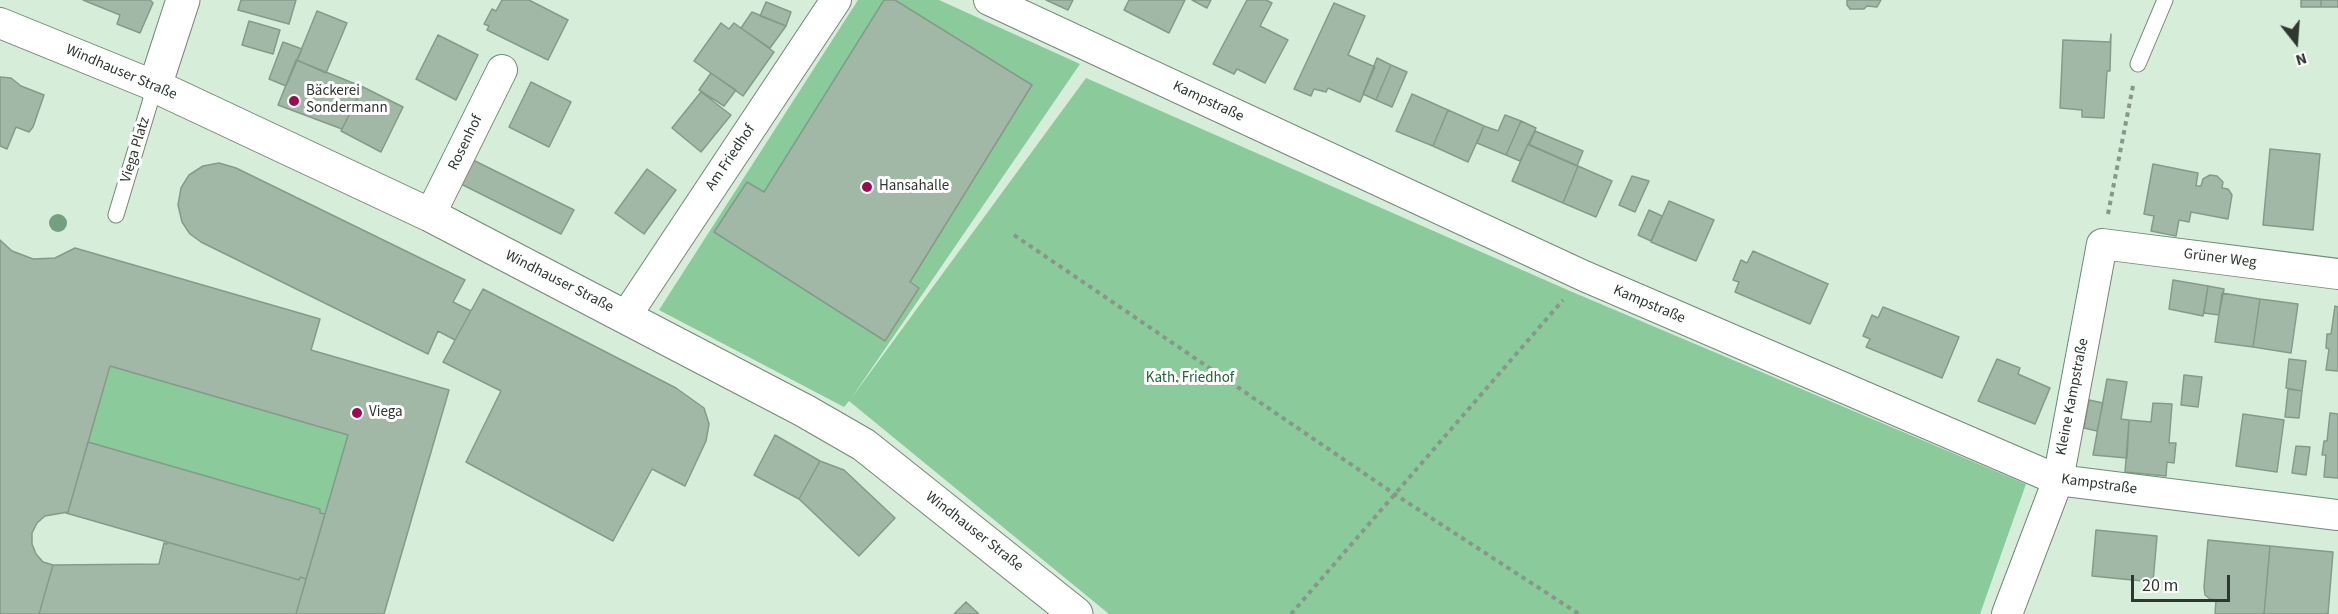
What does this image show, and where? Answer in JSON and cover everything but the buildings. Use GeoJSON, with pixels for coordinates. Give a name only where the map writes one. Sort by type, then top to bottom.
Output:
{"type":"FeatureCollection","features":[{"type":"Feature","properties":{"kind":"main road"},"geometry":{"type":"LineString","coordinates":[[155,86],[183,0]]}},
{"type":"Feature","properties":{"kind":"main road","name":"Windhauser Straße"},"geometry":{"type":"LineString","coordinates":[[155,86],[429,215],[805,411],[864,445],[1076,614]]}},
{"type":"Feature","properties":{"kind":"street","name":"Am Friedhof"},"geometry":{"type":"LineString","coordinates":[[626,316],[836,0]]}},
{"type":"Feature","properties":{"kind":"street","name":"Kampstraße"},"geometry":{"type":"LineString","coordinates":[[989,0],[1584,276],[2058,480],[2338,515]]}},
{"type":"Feature","properties":{"kind":"street","name":"Windhauser Straße"},"geometry":{"type":"LineString","coordinates":[[0,23],[155,86]]}},
{"type":"Feature","properties":{"kind":"street","name":"Rosenhof"},"geometry":{"type":"LineString","coordinates":[[429,215],[501,70]]}},
{"type":"Feature","properties":{"kind":"street","name":"Grüner Weg"},"geometry":{"type":"LineString","coordinates":[[2102,244],[2338,274]]}},
{"type":"Feature","properties":{"kind":"street","name":"Kleine Kampstraße"},"geometry":{"type":"LineString","coordinates":[[2007,614],[2058,480],[2102,244]]}},
{"type":"Feature","properties":{"kind":"lane"},"geometry":{"type":"LineString","coordinates":[[2138,64],[2165,0]]}},
{"type":"Feature","properties":{"kind":"lane","name":"Viega Platz"},"geometry":{"type":"LineString","coordinates":[[116,215],[155,86]]}},
{"type":"Feature","properties":{"kind":"path"},"geometry":{"type":"LineString","coordinates":[[2102,244],[2138,64]]}},
{"type":"Feature","properties":{"kind":"path"},"geometry":{"type":"LineString","coordinates":[[1014,235],[1396,495],[1579,614]]}},
{"type":"Feature","properties":{"kind":"path"},"geometry":{"type":"LineString","coordinates":[[1291,614],[1584,276]]}},
{"type":"Feature","properties":{"kind":"green space","name":"Kath. Friedhof"},"geometry":{"type":"Polygon","coordinates":[[[858,0],[939,0],[1080,64],[850,400],[1086,78],[1570,291],[2026,484],[1980,614],[1109,614],[849,401],[844,407],[659,310],[858,0]]]}},
{"type":"Feature","properties":{"kind":"green space"},"geometry":{"type":"Polygon","coordinates":[[[110,366],[348,435],[325,514],[320,513],[320,509],[88,442],[110,366]]]}},
{"type":"Feature","properties":{"kind":"place","name":"Bäckerei Sondermann"},"geometry":{"type":"Point","coordinates":[294,101]}},
{"type":"Feature","properties":{"kind":"place","name":"Hansahalle"},"geometry":{"type":"Point","coordinates":[867,187]}},
{"type":"Feature","properties":{"kind":"place","name":"Viega"},"geometry":{"type":"Point","coordinates":[357,413]}}]}
